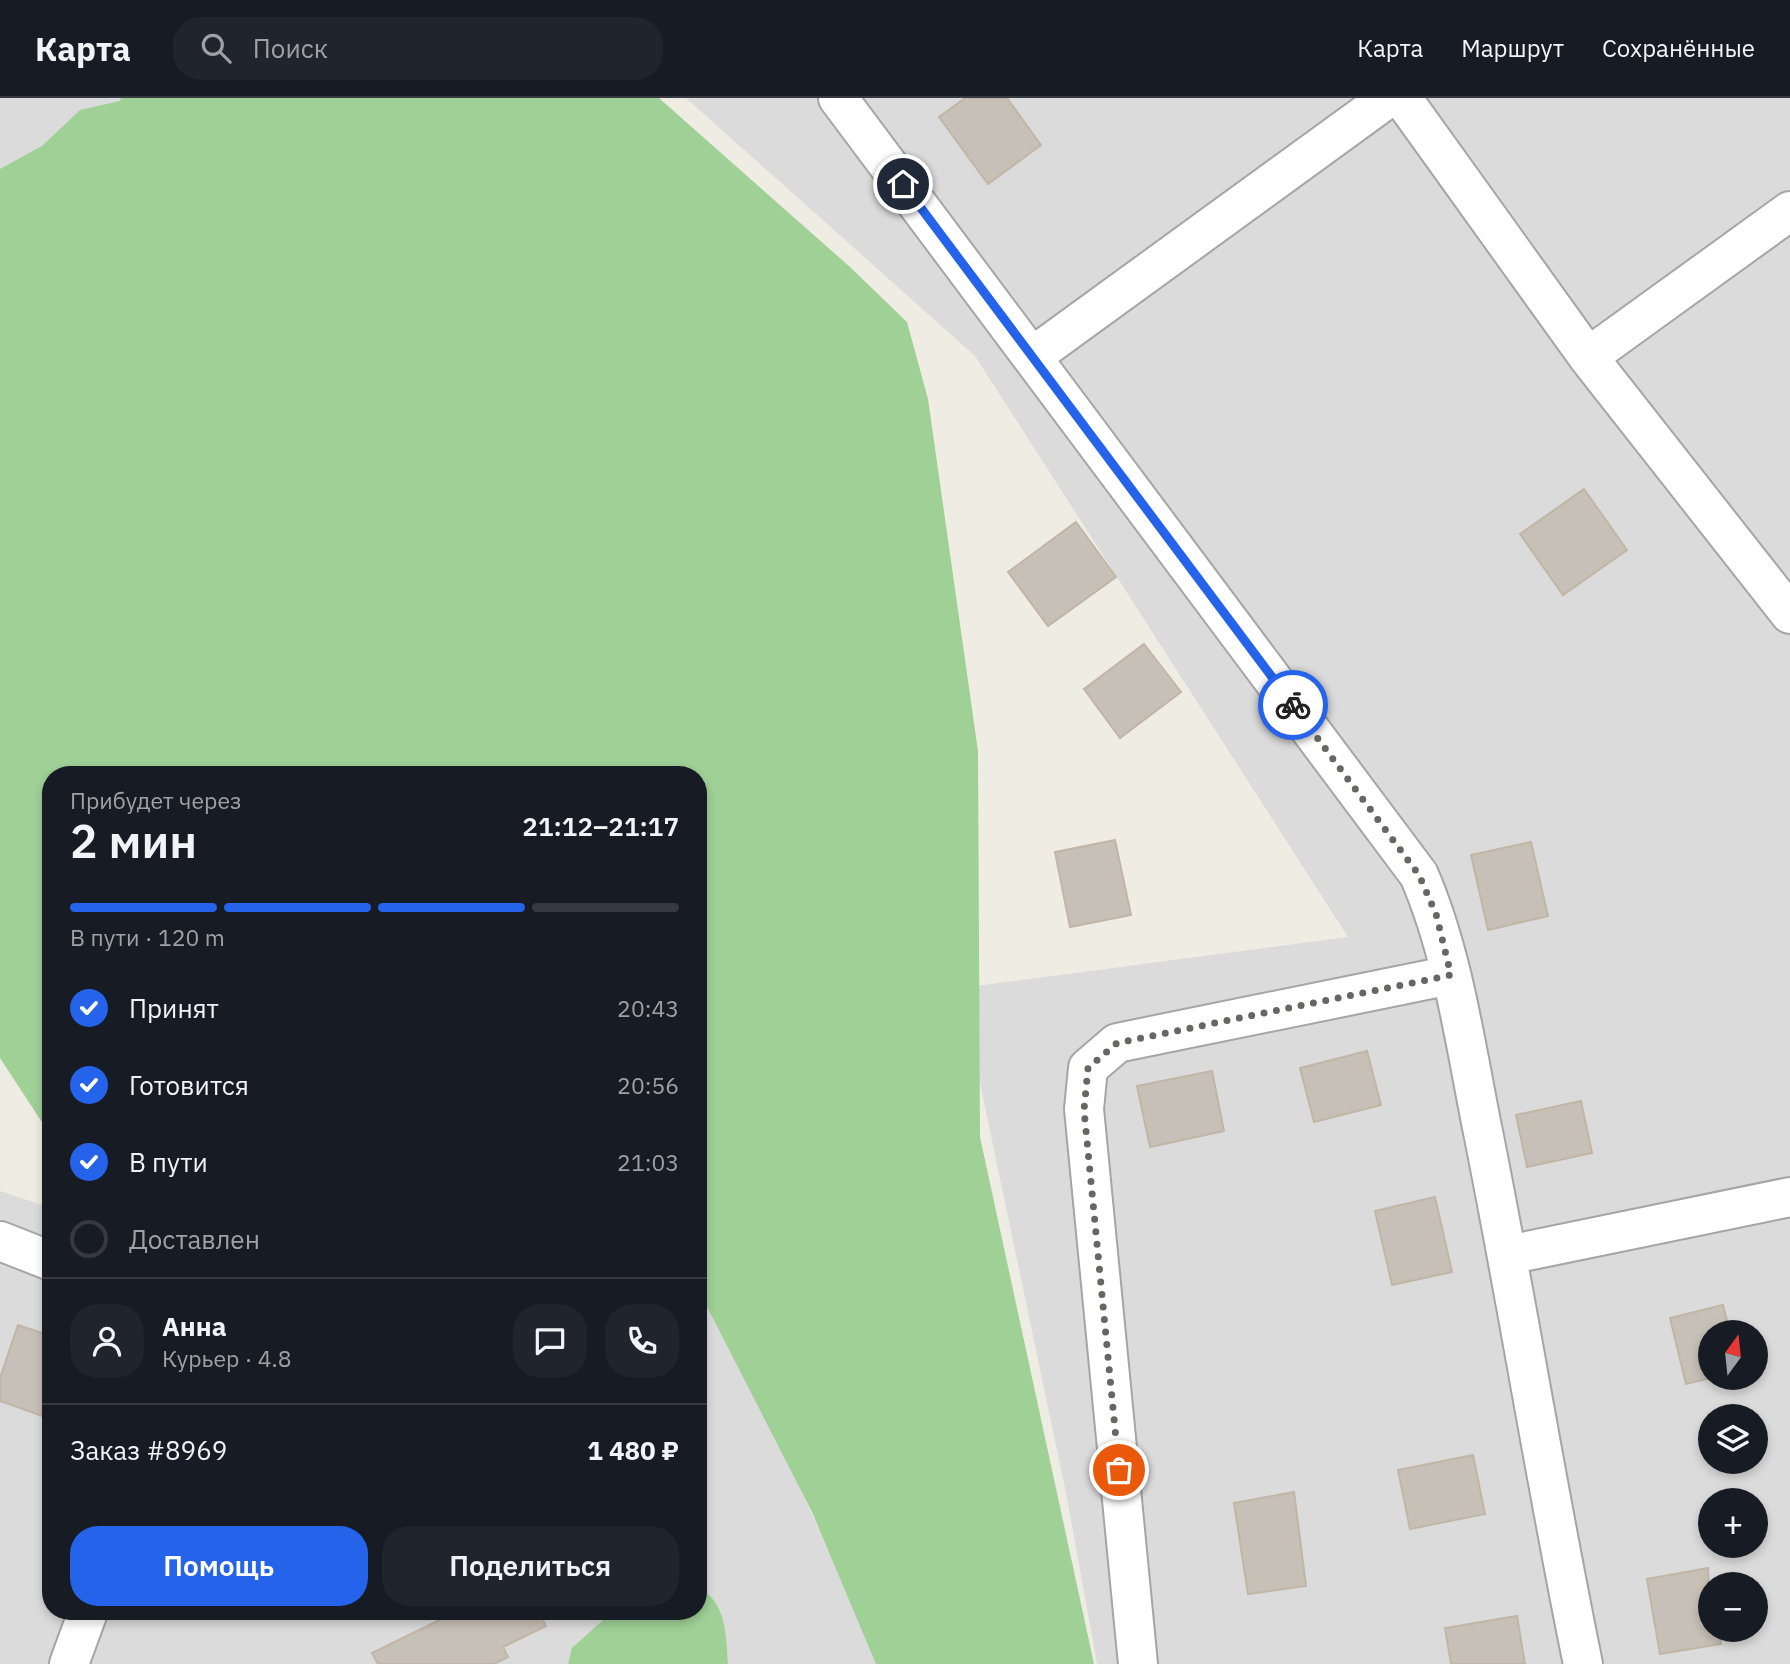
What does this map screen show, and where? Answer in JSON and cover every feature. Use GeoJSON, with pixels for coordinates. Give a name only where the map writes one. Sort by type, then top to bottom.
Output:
{"type":"FeatureCollection","features":[{"type":"Feature","properties":{"kind":"street"},"geometry":{"type":"LineString","coordinates":[[838,98],[1419,875],[1436,914],[1451,975],[1508,1255],[1583,1664]]}},
{"type":"Feature","properties":{"kind":"street"},"geometry":{"type":"LineString","coordinates":[[1033,356],[1388,98]]}},
{"type":"Feature","properties":{"kind":"street"},"geometry":{"type":"LineString","coordinates":[[1402,98],[1588,358],[1790,614]]}},
{"type":"Feature","properties":{"kind":"street"},"geometry":{"type":"LineString","coordinates":[[1588,358],[1790,211]]}},
{"type":"Feature","properties":{"kind":"street"},"geometry":{"type":"LineString","coordinates":[[1138,1664],[1084,1110],[1088,1068],[1117,1043],[1451,975]]}},
{"type":"Feature","properties":{"kind":"street"},"geometry":{"type":"LineString","coordinates":[[1508,1255],[1790,1197]]}},
{"type":"Feature","properties":{"kind":"street"},"geometry":{"type":"LineString","coordinates":[[0,1241],[42,1257]]}},
{"type":"Feature","properties":{"kind":"street"},"geometry":{"type":"LineString","coordinates":[[69,1664],[85,1620]]}},
{"type":"Feature","properties":{"kind":"shaded area"},"geometry":{"type":"Polygon","coordinates":[[[0,98],[193,98],[0,188],[0,98]]]}},
{"type":"Feature","properties":{"kind":"shaded area"},"geometry":{"type":"Polygon","coordinates":[[[686,98],[1790,98],[1790,1664],[1097,1664],[1067,1498],[960,988],[1348,937],[975,356],[686,98]]]}},
{"type":"Feature","properties":{"kind":"shaded area"},"geometry":{"type":"Polygon","coordinates":[[[0,1191],[42,1205],[42,1620],[707,1620],[707,1283],[880,1664],[0,1664],[0,1191]]]}},
{"type":"Feature","properties":{"kind":"green space"},"geometry":{"type":"Polygon","coordinates":[[[121,98],[659,98],[850,267],[907,322],[928,399],[978,751],[980,1137],[1094,1664],[876,1664],[812,1512],[707,1307],[707,766],[42,766],[42,1122],[0,1058],[0,169],[42,146],[80,110],[120,101],[121,98]]]}},
{"type":"Feature","properties":{"kind":"green space"},"geometry":{"type":"Polygon","coordinates":[[[707,1594],[715,1601],[723,1621],[728,1664],[568,1664],[572,1648],[603,1620],[707,1620],[707,1594]]]}},
{"type":"Feature","properties":{"kind":"building"},"geometry":{"type":"Polygon","coordinates":[[[965,98],[1007,98],[1041,145],[988,184],[939,117],[965,98]]]}},
{"type":"Feature","properties":{"kind":"building"},"geometry":{"type":"Polygon","coordinates":[[[1584,489],[1627,550],[1563,595],[1520,534],[1584,489]]]}},
{"type":"Feature","properties":{"kind":"building"},"geometry":{"type":"Polygon","coordinates":[[[1076,522],[1116,577],[1048,626],[1008,572],[1076,522]]]}},
{"type":"Feature","properties":{"kind":"building"},"geometry":{"type":"Polygon","coordinates":[[[1144,644],[1181,692],[1120,738],[1084,689],[1144,644]]]}},
{"type":"Feature","properties":{"kind":"building"},"geometry":{"type":"Polygon","coordinates":[[[1115,840],[1131,915],[1070,927],[1055,852],[1115,840]]]}},
{"type":"Feature","properties":{"kind":"building"},"geometry":{"type":"Polygon","coordinates":[[[1531,842],[1548,916],[1488,930],[1471,855],[1531,842]]]}},
{"type":"Feature","properties":{"kind":"building"},"geometry":{"type":"Polygon","coordinates":[[[1367,1051],[1381,1105],[1314,1122],[1300,1068],[1367,1051]]]}},
{"type":"Feature","properties":{"kind":"building"},"geometry":{"type":"Polygon","coordinates":[[[1212,1071],[1224,1131],[1150,1147],[1137,1086],[1212,1071]]]}},
{"type":"Feature","properties":{"kind":"building"},"geometry":{"type":"Polygon","coordinates":[[[1581,1101],[1592,1153],[1527,1167],[1516,1115],[1581,1101]]]}},
{"type":"Feature","properties":{"kind":"building"},"geometry":{"type":"Polygon","coordinates":[[[1435,1197],[1452,1272],[1392,1285],[1375,1211],[1435,1197]]]}},
{"type":"Feature","properties":{"kind":"building"},"geometry":{"type":"Polygon","coordinates":[[[1723,1305],[1727,1320],[1698,1320],[1698,1381],[1686,1384],[1670,1318],[1723,1305]]]}},
{"type":"Feature","properties":{"kind":"building"},"geometry":{"type":"Polygon","coordinates":[[[18,1325],[42,1333],[42,1416],[0,1401],[0,1378],[18,1325]]]}},
{"type":"Feature","properties":{"kind":"building"},"geometry":{"type":"Polygon","coordinates":[[[1473,1455],[1485,1514],[1410,1529],[1398,1470],[1473,1455]]]}},
{"type":"Feature","properties":{"kind":"building"},"geometry":{"type":"Polygon","coordinates":[[[1294,1492],[1306,1586],[1248,1594],[1234,1503],[1294,1492]]]}},
{"type":"Feature","properties":{"kind":"building"},"geometry":{"type":"Polygon","coordinates":[[[1708,1568],[1708,1572],[1698,1572],[1698,1642],[1721,1644],[1660,1654],[1647,1579],[1708,1568]]]}},
{"type":"Feature","properties":{"kind":"building"},"geometry":{"type":"Polygon","coordinates":[[[1517,1616],[1525,1664],[1451,1664],[1445,1628],[1517,1616]]]}},
{"type":"Feature","properties":{"kind":"building"},"geometry":{"type":"Polygon","coordinates":[[[440,1620],[543,1620],[546,1626],[503,1647],[508,1657],[494,1664],[378,1664],[372,1653],[440,1620]]]}},
{"type":"Feature","properties":{"kind":"way so far"},"geometry":{"type":"LineString","coordinates":[[1119,1470],[1084,1110],[1088,1068],[1117,1043],[1451,975],[1436,914],[1419,875],[1293,705]]}},
{"type":"Feature","properties":{"kind":"route"},"geometry":{"type":"LineString","coordinates":[[903,184],[1293,705]]}}]}
